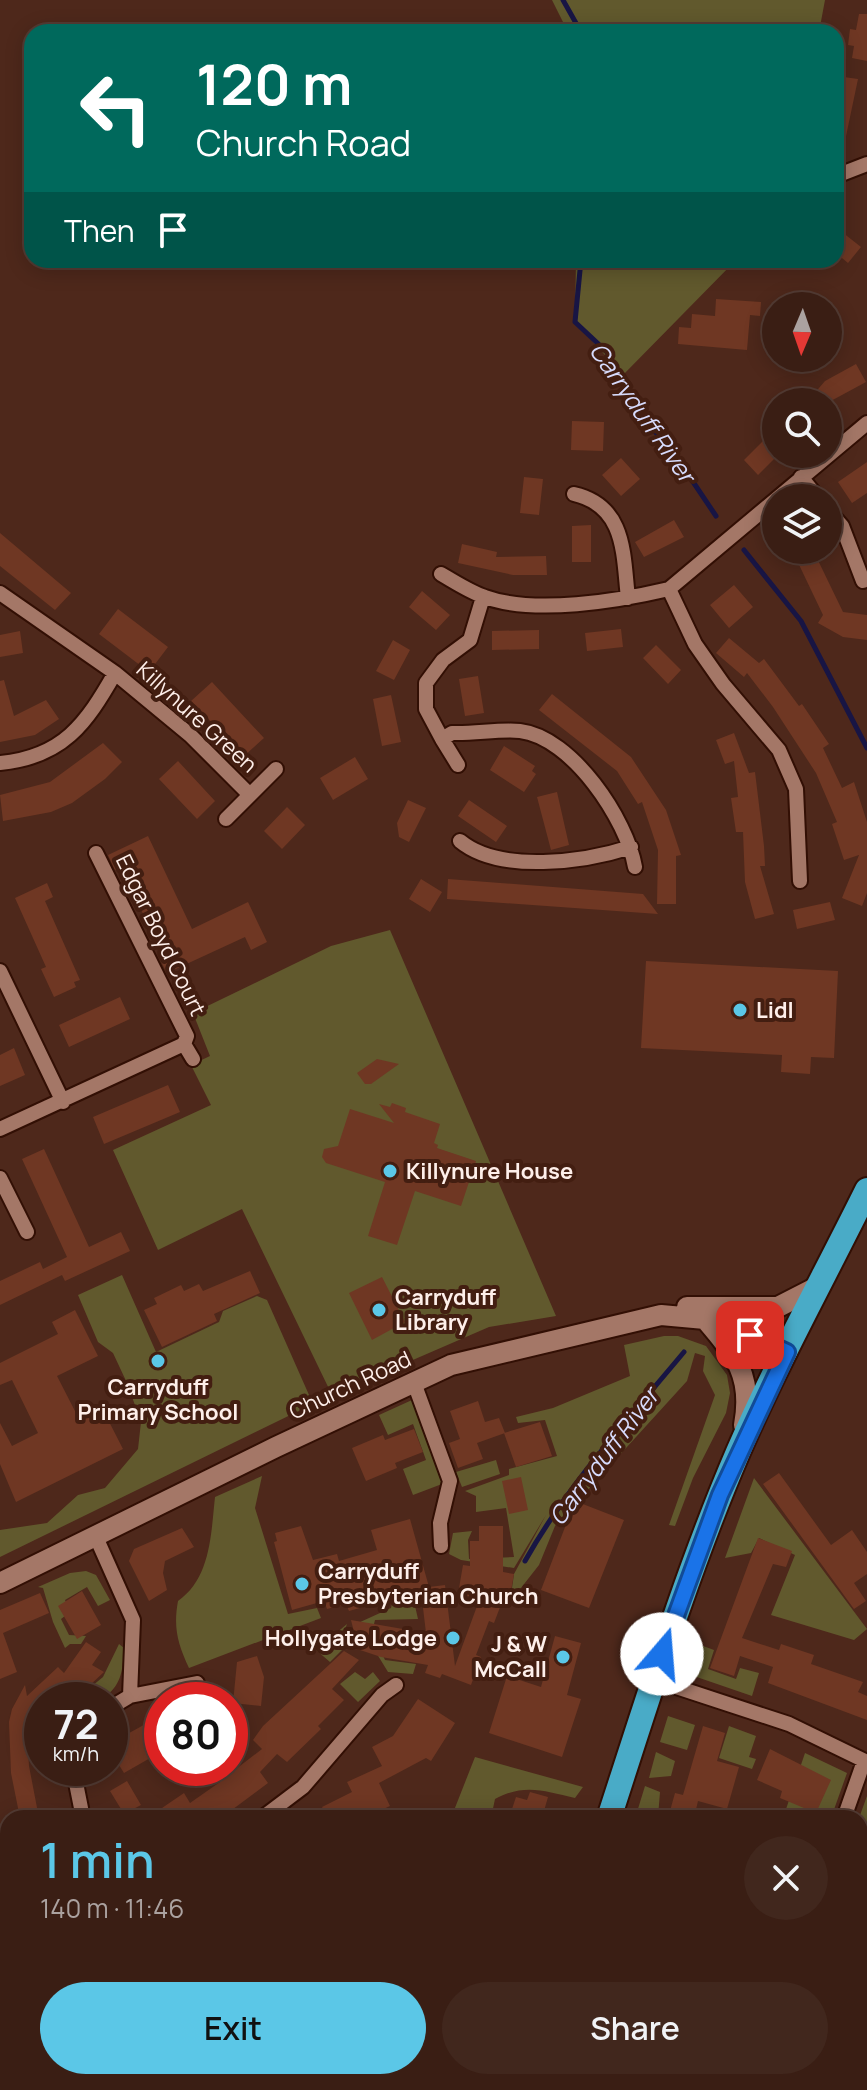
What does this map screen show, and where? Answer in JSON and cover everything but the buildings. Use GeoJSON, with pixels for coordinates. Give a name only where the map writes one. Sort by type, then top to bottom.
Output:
{"type":"FeatureCollection","features":[{"type":"Feature","properties":{"kind":"highway"},"geometry":{"type":"LineString","coordinates":[[612,1810],[671,1625],[739,1449],[867,1190]]}},
{"type":"Feature","properties":{"kind":"main road"},"geometry":{"type":"LineString","coordinates":[[661,1315],[690,1306],[778,1307],[819,1286]]}},
{"type":"Feature","properties":{"kind":"main road","name":"Church Road"},"geometry":{"type":"LineString","coordinates":[[0,1583],[413,1380],[487,1355],[661,1315],[705,1319],[787,1352]]}},
{"type":"Feature","properties":{"kind":"main road"},"geometry":{"type":"LineString","coordinates":[[705,1319],[723,1340],[745,1377],[749,1398],[739,1449]]}},
{"type":"Feature","properties":{"kind":"street"},"geometry":{"type":"LineString","coordinates":[[844,174],[866,167]]}},
{"type":"Feature","properties":{"kind":"street"},"geometry":{"type":"LineString","coordinates":[[441,574],[483,597],[514,605],[628,598],[669,589],[718,544],[867,423]]}},
{"type":"Feature","properties":{"kind":"street"},"geometry":{"type":"LineString","coordinates":[[801,477],[807,484]]}},
{"type":"Feature","properties":{"kind":"street"},"geometry":{"type":"LineString","coordinates":[[574,494],[595,499],[609,513],[621,541],[628,598]]}},
{"type":"Feature","properties":{"kind":"street"},"geometry":{"type":"LineString","coordinates":[[842,526],[863,581]]}},
{"type":"Feature","properties":{"kind":"street"},"geometry":{"type":"LineString","coordinates":[[669,589],[695,644],[723,684],[779,750],[796,789],[800,881]]}},
{"type":"Feature","properties":{"kind":"street","name":"Killynure Green"},"geometry":{"type":"LineString","coordinates":[[0,593],[115,673],[190,735],[249,794]]}},
{"type":"Feature","properties":{"kind":"street"},"geometry":{"type":"LineString","coordinates":[[458,765],[426,709],[426,683],[443,660],[470,640],[483,597]]}},
{"type":"Feature","properties":{"kind":"street","name":"Killynure Green"},"geometry":{"type":"LineString","coordinates":[[0,763],[23,760],[67,739],[84,724],[115,673]]}},
{"type":"Feature","properties":{"kind":"street"},"geometry":{"type":"LineString","coordinates":[[442,739],[452,733],[522,731],[562,750],[599,787],[631,847],[635,867]]}},
{"type":"Feature","properties":{"kind":"street","name":"Killynure Green"},"geometry":{"type":"LineString","coordinates":[[226,819],[276,769]]}},
{"type":"Feature","properties":{"kind":"street"},"geometry":{"type":"LineString","coordinates":[[460,841],[476,854],[531,861],[591,860],[631,847]]}},
{"type":"Feature","properties":{"kind":"street","name":"Edgar Boyd Court"},"geometry":{"type":"LineString","coordinates":[[96,853],[193,1059]]}},
{"type":"Feature","properties":{"kind":"street"},"geometry":{"type":"LineString","coordinates":[[0,971],[63,1102]]}},
{"type":"Feature","properties":{"kind":"street"},"geometry":{"type":"LineString","coordinates":[[0,1129],[63,1102],[185,1040]]}},
{"type":"Feature","properties":{"kind":"street"},"geometry":{"type":"LineString","coordinates":[[0,1178],[27,1232]]}},
{"type":"Feature","properties":{"kind":"street"},"geometry":{"type":"LineString","coordinates":[[413,1380],[450,1481],[440,1523],[441,1546]]}},
{"type":"Feature","properties":{"kind":"street"},"geometry":{"type":"LineString","coordinates":[[96,1537],[133,1620],[130,1696],[144,1693]]}},
{"type":"Feature","properties":{"kind":"street"},"geometry":{"type":"LineString","coordinates":[[655,1680],[789,1724],[865,1761],[847,1810]]}},
{"type":"Feature","properties":{"kind":"street"},"geometry":{"type":"LineString","coordinates":[[273,1810],[303,1787],[382,1695],[396,1685]]}},
{"type":"Feature","properties":{"kind":"street"},"geometry":{"type":"LineString","coordinates":[[77,1786],[81,1810]]}},
{"type":"Feature","properties":{"kind":"shaded area"},"geometry":{"type":"Polygon","coordinates":[[[552,0],[825,0],[820,24],[564,24],[552,0]]]}},
{"type":"Feature","properties":{"kind":"shaded area"},"geometry":{"type":"Polygon","coordinates":[[[576,268],[728,268],[623,375],[575,322],[576,268]]]}},
{"type":"Feature","properties":{"kind":"shaded area"},"geometry":{"type":"Polygon","coordinates":[[[390,930],[556,1316],[489,1327],[332,1395],[242,1209],[158,1250],[113,1150],[211,1105],[191,1065],[210,1056],[193,1013],[331,946],[390,930]]]}},
{"type":"Feature","properties":{"kind":"shaded area"},"geometry":{"type":"Polygon","coordinates":[[[122,1275],[156,1352],[219,1322],[223,1311],[257,1296],[267,1300],[313,1404],[0,1557],[0,1530],[47,1523],[78,1495],[105,1488],[138,1449],[141,1422],[127,1383],[113,1353],[98,1342],[78,1295],[122,1275]]]}},
{"type":"Feature","properties":{"kind":"shaded area"},"geometry":{"type":"Polygon","coordinates":[[[678,1336],[706,1346],[727,1375],[730,1393],[726,1413],[693,1478],[675,1526],[669,1525],[715,1395],[703,1371],[705,1356],[695,1353],[687,1381],[555,1526],[539,1565],[510,1602],[514,1574],[546,1515],[514,1568],[461,1560],[449,1554],[453,1533],[472,1531],[468,1540],[469,1559],[514,1557],[506,1508],[476,1512],[476,1496],[465,1491],[509,1475],[509,1469],[557,1456],[545,1420],[518,1423],[516,1417],[553,1408],[630,1376],[624,1345],[678,1336]]]}},
{"type":"Feature","properties":{"kind":"shaded area"},"geometry":{"type":"Polygon","coordinates":[[[412,1400],[442,1484],[413,1495],[403,1469],[426,1460],[413,1424],[388,1435],[379,1415],[412,1400]]]}},
{"type":"Feature","properties":{"kind":"shaded area"},"geometry":{"type":"Polygon","coordinates":[[[496,1460],[500,1474],[462,1487],[456,1472],[496,1460]]]}},
{"type":"Feature","properties":{"kind":"shaded area"},"geometry":{"type":"Polygon","coordinates":[[[262,1476],[255,1508],[288,1614],[317,1608],[321,1618],[189,1668],[178,1636],[178,1601],[189,1591],[203,1567],[215,1497],[262,1476]]]}},
{"type":"Feature","properties":{"kind":"shaded area"},"geometry":{"type":"Polygon","coordinates":[[[754,1478],[867,1629],[854,1640],[771,1615],[795,1555],[759,1538],[751,1553],[725,1558],[754,1478]]]}},
{"type":"Feature","properties":{"kind":"shaded area"},"geometry":{"type":"Polygon","coordinates":[[[86,1571],[96,1575],[110,1600],[98,1606],[87,1587],[65,1600],[70,1612],[61,1619],[69,1635],[86,1636],[81,1644],[70,1644],[65,1648],[43,1588],[38,1587],[70,1573],[86,1571]]]}},
{"type":"Feature","properties":{"kind":"shaded area"},"geometry":{"type":"Polygon","coordinates":[[[413,1597],[418,1619],[375,1620],[372,1632],[385,1660],[416,1664],[413,1674],[388,1672],[358,1623],[391,1608],[392,1604],[413,1597]]]}},
{"type":"Feature","properties":{"kind":"shaded area"},"geometry":{"type":"Polygon","coordinates":[[[347,1624],[343,1635],[350,1642],[330,1662],[316,1650],[347,1624]]]}},
{"type":"Feature","properties":{"kind":"shaded area"},"geometry":{"type":"Polygon","coordinates":[[[695,1643],[714,1650],[708,1669],[736,1679],[740,1668],[759,1673],[752,1696],[685,1673],[695,1643]]]}},
{"type":"Feature","properties":{"kind":"shaded area"},"geometry":{"type":"Polygon","coordinates":[[[119,1644],[124,1648],[121,1675],[117,1682],[97,1682],[103,1677],[119,1644]]]}},
{"type":"Feature","properties":{"kind":"shaded area"},"geometry":{"type":"Polygon","coordinates":[[[355,1672],[365,1679],[373,1672],[380,1681],[358,1702],[340,1684],[355,1672]]]}},
{"type":"Feature","properties":{"kind":"shaded area"},"geometry":{"type":"Polygon","coordinates":[[[668,1716],[695,1725],[687,1750],[660,1742],[668,1716]]]}},
{"type":"Feature","properties":{"kind":"shaded area"},"geometry":{"type":"Polygon","coordinates":[[[729,1726],[756,1736],[749,1757],[756,1759],[752,1769],[719,1758],[729,1726]]]}},
{"type":"Feature","properties":{"kind":"shaded area"},"geometry":{"type":"Polygon","coordinates":[[[656,1752],[675,1761],[671,1776],[649,1778],[656,1752]]]}},
{"type":"Feature","properties":{"kind":"shaded area"},"geometry":{"type":"Polygon","coordinates":[[[805,1753],[847,1773],[834,1810],[786,1810],[805,1753]]]}},
{"type":"Feature","properties":{"kind":"shaded area"},"geometry":{"type":"Polygon","coordinates":[[[475,1757],[583,1787],[575,1798],[525,1790],[495,1799],[493,1810],[454,1810],[475,1757]]]}},
{"type":"Feature","properties":{"kind":"shaded area"},"geometry":{"type":"Polygon","coordinates":[[[645,1786],[660,1792],[659,1810],[638,1810],[645,1786]]]}},
{"type":"Feature","properties":{"kind":"waterway","name":"Carryduff River"},"geometry":{"type":"LineString","coordinates":[[563,0],[576,24]]}},
{"type":"Feature","properties":{"kind":"waterway","name":"Carryduff River"},"geometry":{"type":"LineString","coordinates":[[580,268],[575,322],[607,352],[642,416],[677,458],[716,516]]}},
{"type":"Feature","properties":{"kind":"waterway","name":"Carryduff River"},"geometry":{"type":"LineString","coordinates":[[744,550],[801,621],[867,748]]}},
{"type":"Feature","properties":{"kind":"waterway","name":"Carryduff River"},"geometry":{"type":"LineString","coordinates":[[525,1561],[579,1479],[684,1352]]}},
{"type":"Feature","properties":{"kind":"place","name":"Lidl"},"geometry":{"type":"Point","coordinates":[740,1010]}},
{"type":"Feature","properties":{"kind":"place","name":"Killynure House"},"geometry":{"type":"Point","coordinates":[390,1171]}},
{"type":"Feature","properties":{"kind":"place","name":"Carryduff Library"},"geometry":{"type":"Point","coordinates":[379,1310]}},
{"type":"Feature","properties":{"kind":"place","name":"Carryduff Primary School"},"geometry":{"type":"Point","coordinates":[158,1361]}},
{"type":"Feature","properties":{"kind":"place","name":"Carryduff Presbyterian Church"},"geometry":{"type":"Point","coordinates":[302,1584]}},
{"type":"Feature","properties":{"kind":"place","name":"Hollygate Lodge"},"geometry":{"type":"Point","coordinates":[453,1638]}},
{"type":"Feature","properties":{"kind":"place","name":"J & W McCall"},"geometry":{"type":"Point","coordinates":[563,1657]}},
{"type":"Feature","properties":{"kind":"route"},"geometry":{"type":"LineString","coordinates":[[662,1654],[710,1518],[739,1449],[787,1352],[750,1335]]}}]}
